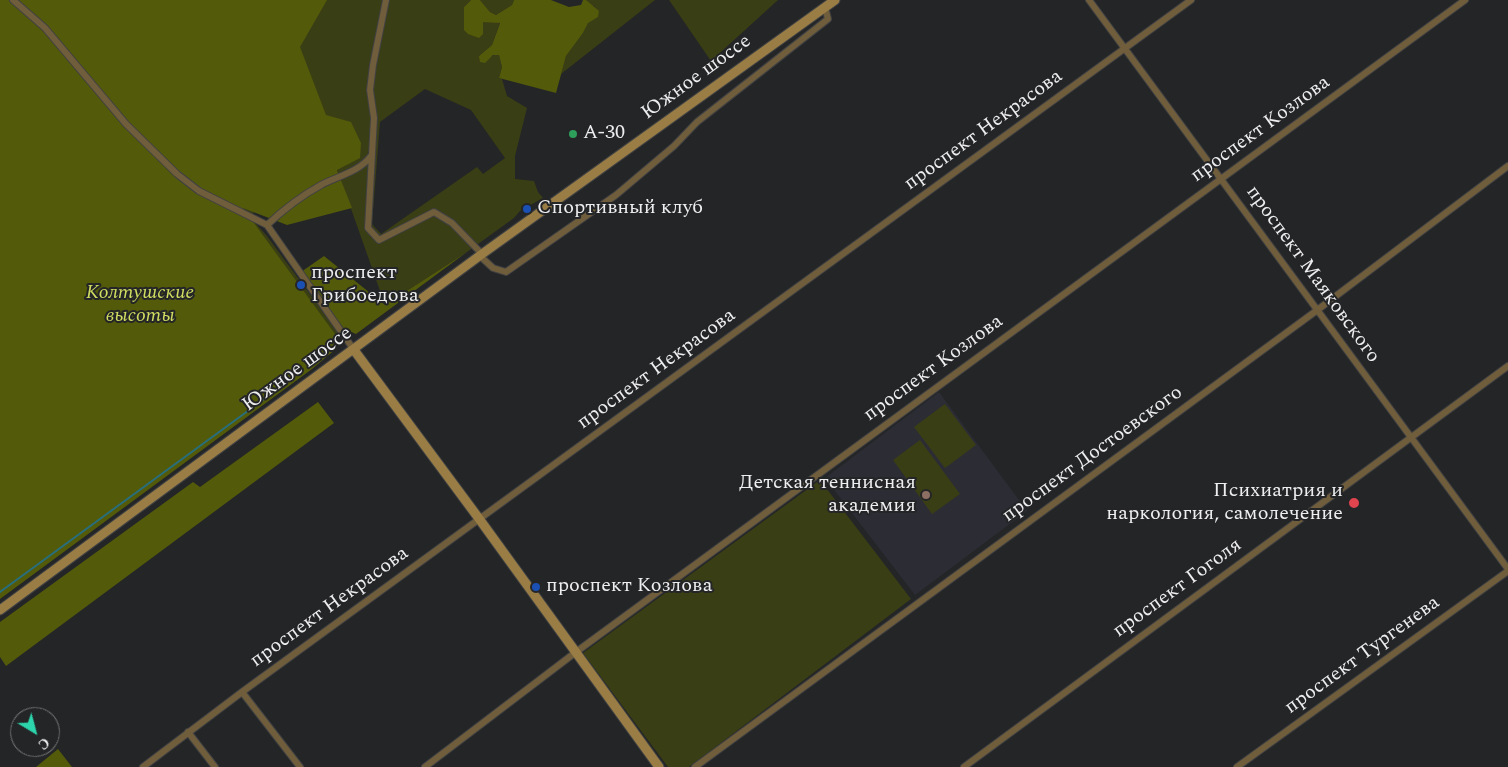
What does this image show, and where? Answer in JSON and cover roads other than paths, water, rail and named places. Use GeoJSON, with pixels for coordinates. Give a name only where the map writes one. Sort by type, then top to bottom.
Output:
{"type":"FeatureCollection","features":[{"type":"Feature","properties":{"kind":"street"},"geometry":{"type":"LineString","coordinates":[[13,0],[45,28],[126,124],[177,174],[199,191],[267,225],[354,350],[659,767]]}},
{"type":"Feature","properties":{"kind":"street"},"geometry":{"type":"LineString","coordinates":[[386,0],[371,82],[374,118],[368,228],[379,240],[434,212],[452,223],[493,268],[506,272],[616,195],[674,146],[697,122],[828,19],[825,7]]}},
{"type":"Feature","properties":{"kind":"street","name":"Южное шоссе"},"geometry":{"type":"LineString","coordinates":[[0,610],[481,255],[835,0]]}},
{"type":"Feature","properties":{"kind":"street","name":"проспект Маяковского"},"geometry":{"type":"LineString","coordinates":[[1089,0],[1222,178],[1316,311],[1508,570]]}},
{"type":"Feature","properties":{"kind":"street","name":"проспект Некрасова"},"geometry":{"type":"LineString","coordinates":[[143,767],[242,692],[1191,0]]}},
{"type":"Feature","properties":{"kind":"street","name":"проспект Козлова"},"geometry":{"type":"LineString","coordinates":[[425,767],[576,652],[1465,0]]}},
{"type":"Feature","properties":{"kind":"street"},"geometry":{"type":"LineString","coordinates":[[267,225],[281,212],[320,186],[364,166],[372,155]]}},
{"type":"Feature","properties":{"kind":"street","name":"проспект Достоевского"},"geometry":{"type":"LineString","coordinates":[[695,767],[1316,311],[1508,166]]}},
{"type":"Feature","properties":{"kind":"street","name":"проспект Гоголя"},"geometry":{"type":"LineString","coordinates":[[964,767],[1508,366]]}},
{"type":"Feature","properties":{"kind":"street","name":"проспект Тургенева"},"geometry":{"type":"LineString","coordinates":[[1237,767],[1508,570]]}},
{"type":"Feature","properties":{"kind":"street"},"geometry":{"type":"LineString","coordinates":[[242,692],[300,767]]}},
{"type":"Feature","properties":{"kind":"street"},"geometry":{"type":"LineString","coordinates":[[188,732],[216,767]]}},
{"type":"Feature","properties":{"kind":"waterway"},"geometry":{"type":"LineString","coordinates":[[0,592],[267,397]]}},
{"type":"Feature","properties":{"kind":"place","name":"А-30"},"geometry":{"type":"Point","coordinates":[573,134]}},
{"type":"Feature","properties":{"kind":"place","name":"Спортивный клуб"},"geometry":{"type":"Point","coordinates":[527,209]}},
{"type":"Feature","properties":{"kind":"place","name":"проспект Грибоедова"},"geometry":{"type":"Point","coordinates":[301,285]}},
{"type":"Feature","properties":{"kind":"place","name":"Детская теннисная академия"},"geometry":{"type":"Point","coordinates":[926,495]}},
{"type":"Feature","properties":{"kind":"place","name":"Психиатрия и наркология, самолечение"},"geometry":{"type":"Point","coordinates":[1354,503]}},
{"type":"Feature","properties":{"kind":"place","name":"проспект Козлова"},"geometry":{"type":"Point","coordinates":[536,587]}},
{"type":"Feature","properties":{"kind":"park label","name":"Колтушские высоты"},"geometry":{"type":"Point","coordinates":[140,306]}}]}
